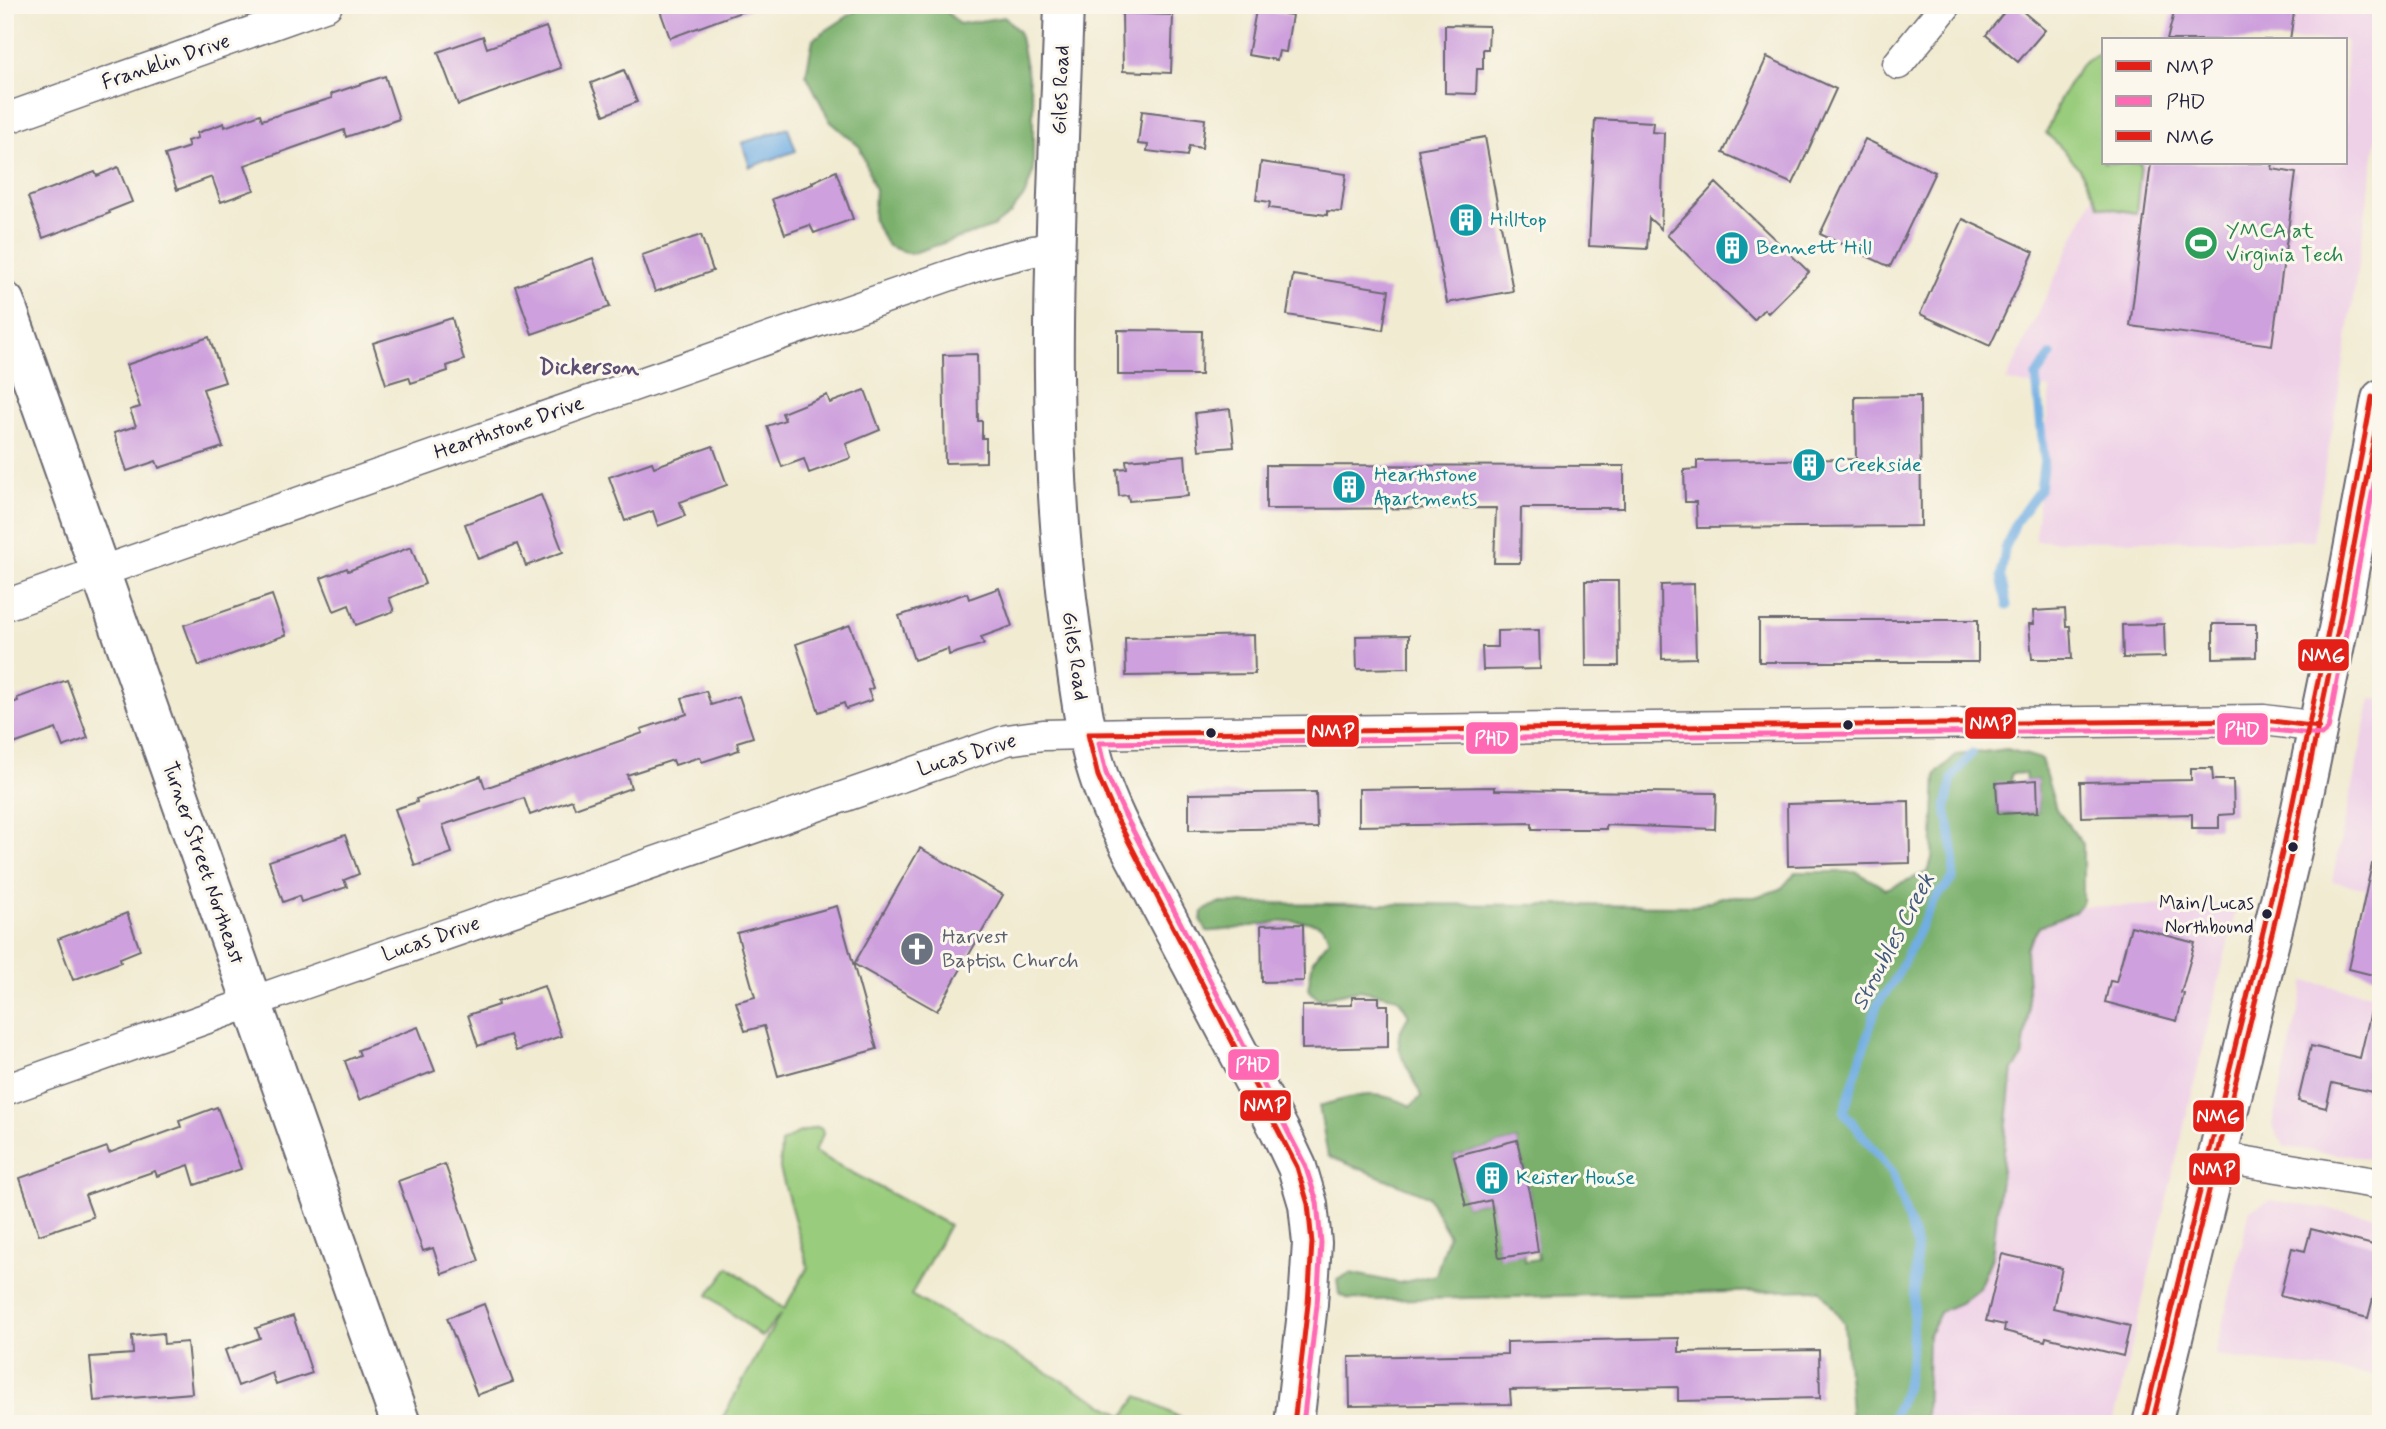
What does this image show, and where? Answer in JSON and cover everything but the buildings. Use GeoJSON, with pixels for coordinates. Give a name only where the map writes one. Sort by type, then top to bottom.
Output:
{"type":"FeatureCollection","features":[{"type":"Feature","properties":{"kind":"street","name":"Franklin Drive"},"geometry":{"type":"LineString","coordinates":[[5,119],[327,5]]}},
{"type":"Feature","properties":{"kind":"street","name":"Giles Road"},"geometry":{"type":"LineString","coordinates":[[1064,5],[1055,249],[1054,431],[1067,600],[1087,734],[1098,776],[1116,817],[1297,1167],[1308,1204],[1312,1243],[1294,1424]]}},
{"type":"Feature","properties":{"kind":"street"},"geometry":{"type":"LineString","coordinates":[[1898,64],[1946,5]]}},
{"type":"Feature","properties":{"kind":"street","name":"Hearthstone Drive"},"geometry":{"type":"LineString","coordinates":[[5,605],[988,262],[1033,251],[1055,249]]}},
{"type":"Feature","properties":{"kind":"street","name":"Turner Street Northeast"},"geometry":{"type":"LineString","coordinates":[[5,302],[401,1424]]}},
{"type":"Feature","properties":{"kind":"street"},"geometry":{"type":"LineString","coordinates":[[2152,1424],[2284,887],[2319,727],[2381,399]]}},
{"type":"Feature","properties":{"kind":"street","name":"Lucas Drive"},"geometry":{"type":"LineString","coordinates":[[5,1090],[1007,740],[1043,735],[1087,734],[2264,720],[2319,727]]}},
{"type":"Feature","properties":{"kind":"street"},"geometry":{"type":"LineString","coordinates":[[2217,1157],[2381,1184]]}},
{"type":"Feature","properties":{"kind":"shaded area"},"geometry":{"type":"Polygon","coordinates":[[[2174,5],[2381,5],[2381,108],[2343,367],[2313,540],[2035,541],[2050,389],[2006,381],[2100,182],[2128,164],[2348,164],[2348,38],[2165,38],[2174,5]]]}},
{"type":"Feature","properties":{"kind":"shaded area"},"geometry":{"type":"Polygon","coordinates":[[[2371,698],[2381,700],[2381,892],[2332,881],[2371,698]]]}},
{"type":"Feature","properties":{"kind":"shaded area"},"geometry":{"type":"Polygon","coordinates":[[[2237,905],[2113,1424],[1923,1424],[1924,1279],[2020,907],[2237,905]]]}},
{"type":"Feature","properties":{"kind":"shaded area"},"geometry":{"type":"Polygon","coordinates":[[[2305,981],[2381,996],[2381,1160],[2285,1147],[2272,1125],[2305,981]]]}},
{"type":"Feature","properties":{"kind":"shaded area"},"geometry":{"type":"Polygon","coordinates":[[[2270,1200],[2381,1217],[2381,1376],[2215,1356],[2250,1210],[2270,1200]]]}},
{"type":"Feature","properties":{"kind":"green space"},"geometry":{"type":"Polygon","coordinates":[[[865,5],[940,5],[959,24],[1005,17],[1019,32],[1033,102],[1033,172],[1025,195],[1010,214],[993,227],[910,254],[888,246],[873,220],[875,190],[860,147],[830,121],[806,74],[813,39],[865,5]]]}},
{"type":"Feature","properties":{"kind":"green space"},"geometry":{"type":"Polygon","coordinates":[[[2102,50],[2102,164],[2141,164],[2136,213],[2099,206],[2077,166],[2046,133],[2060,99],[2080,66],[2102,50]]]}},
{"type":"Feature","properties":{"kind":"green space"},"geometry":{"type":"Polygon","coordinates":[[[2007,749],[2041,759],[2056,809],[2083,844],[2083,901],[2075,912],[2039,927],[2026,949],[2029,1010],[2022,1058],[2013,1070],[1992,1257],[1979,1288],[1960,1303],[1941,1311],[1928,1336],[1926,1424],[1852,1424],[1844,1323],[1820,1290],[1377,1300],[1349,1299],[1339,1294],[1337,1280],[1350,1273],[1399,1283],[1436,1275],[1448,1234],[1428,1196],[1328,1156],[1319,1106],[1354,1097],[1376,1095],[1411,1106],[1421,1097],[1400,1051],[1400,1033],[1409,1015],[1398,998],[1359,990],[1318,999],[1308,989],[1313,960],[1329,940],[1325,930],[1316,924],[1286,921],[1207,931],[1201,921],[1202,912],[1218,903],[1695,906],[1722,897],[1755,897],[1781,889],[1796,872],[1857,872],[1886,889],[1928,872],[1932,858],[1936,774],[1956,755],[2007,749]],[[2025,773],[2011,774],[2011,783],[1996,784],[1998,814],[2038,812],[2037,780],[2026,781],[2025,773]],[[1517,1140],[1454,1156],[1466,1206],[1490,1200],[1493,1211],[1531,1201],[1517,1140]],[[1535,1234],[1496,1239],[1499,1257],[1524,1254],[1525,1261],[1538,1259],[1535,1234]]]}},
{"type":"Feature","properties":{"kind":"green space"},"geometry":{"type":"Polygon","coordinates":[[[817,1127],[822,1129],[823,1134],[814,1152],[949,1225],[911,1295],[1124,1416],[1138,1396],[1192,1424],[719,1424],[781,1313],[762,1337],[708,1295],[729,1267],[784,1309],[808,1267],[780,1169],[781,1143],[798,1133],[817,1127]]]}},
{"type":"Feature","properties":{"kind":"water"},"geometry":{"type":"Polygon","coordinates":[[[788,128],[796,151],[750,167],[742,143],[788,128]]]}},
{"type":"Feature","properties":{"kind":"waterway","name":"Stroubles Creek"},"geometry":{"type":"LineString","coordinates":[[2007,606],[2001,576],[2005,549],[2016,522],[2040,489],[2044,459],[2036,376],[2051,355]]}},
{"type":"Feature","properties":{"kind":"waterway","name":"Stroubles Creek"},"geometry":{"type":"LineString","coordinates":[[1890,1424],[1905,1390],[1911,1360],[1917,1247],[1892,1172],[1844,1112],[1877,1005],[1894,981],[1933,902],[1953,878],[1954,855],[1946,807],[1952,778],[1972,753]]}},
{"type":"Feature","properties":{"kind":"transit line","name":"NMG"},"geometry":{"type":"LineString","coordinates":[[2144,1422],[2284,845],[2331,618],[2372,397]]}},
{"type":"Feature","properties":{"kind":"transit line","name":"NMP"},"geometry":{"type":"LineString","coordinates":[[2152,1424],[2293,847],[2340,620],[2381,400]]}},
{"type":"Feature","properties":{"kind":"transit line","name":"PHD"},"geometry":{"type":"LineString","coordinates":[[1303,1424],[1317,1305],[1321,1243],[1317,1202],[1305,1165],[1124,813],[1106,773],[1099,743],[2263,729],[2321,735],[2328,729],[2381,447]]}},
{"type":"Feature","properties":{"kind":"transit line","name":"NMP"},"geometry":{"type":"LineString","coordinates":[[1294,1424],[1312,1243],[1308,1204],[1297,1167],[1116,817],[1098,776],[1088,734],[2264,720],[2319,727]]}},
{"type":"Feature","properties":{"kind":"place","name":"Hilltop"},"geometry":{"type":"Point","coordinates":[1466,220]}},
{"type":"Feature","properties":{"kind":"place","name":"YMCA at Virginia Tech"},"geometry":{"type":"Point","coordinates":[2201,243]}},
{"type":"Feature","properties":{"kind":"place","name":"Bennett Hill"},"geometry":{"type":"Point","coordinates":[1732,248]}},
{"type":"Feature","properties":{"kind":"place","name":"Creekside"},"geometry":{"type":"Point","coordinates":[1809,465]}},
{"type":"Feature","properties":{"kind":"place","name":"Hearthstone Apartments"},"geometry":{"type":"Point","coordinates":[1349,487]}},
{"type":"Feature","properties":{"kind":"place","name":"Main/Lucas Northbound"},"geometry":{"type":"Point","coordinates":[2267,914]}},
{"type":"Feature","properties":{"kind":"place","name":"Harvest Baptish Church"},"geometry":{"type":"Point","coordinates":[917,949]}},
{"type":"Feature","properties":{"kind":"place","name":"Keister House"},"geometry":{"type":"Point","coordinates":[1492,1178]}},
{"type":"Feature","properties":{"kind":"district","name":"Dickerson"},"geometry":{"type":"Point","coordinates":[589,368]}}]}
